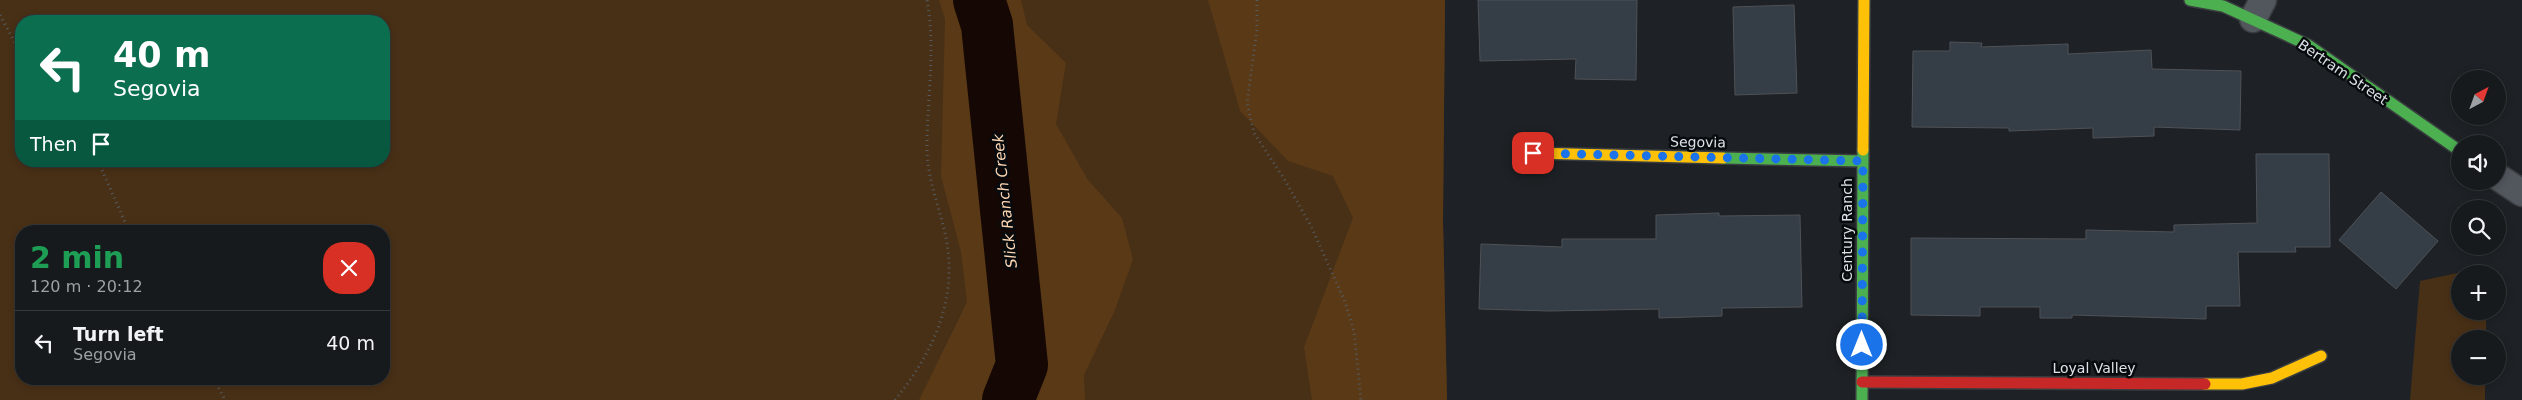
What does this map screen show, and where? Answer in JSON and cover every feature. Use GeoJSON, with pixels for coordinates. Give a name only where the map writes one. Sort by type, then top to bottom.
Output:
{"type":"FeatureCollection","features":[{"type":"Feature","properties":{"kind":"street","name":"Century Ranch"},"geometry":{"type":"LineString","coordinates":[[1862,400],[1864,0]]}},
{"type":"Feature","properties":{"kind":"street","name":"Bertram Street"},"geometry":{"type":"LineString","coordinates":[[2190,0],[2258,10],[2451,145]]}},
{"type":"Feature","properties":{"kind":"street","name":"Segovia"},"geometry":{"type":"LineString","coordinates":[[1533,153],[1863,161]]}},
{"type":"Feature","properties":{"kind":"street"},"geometry":{"type":"LineString","coordinates":[[2506,182],[2522,193]]}},
{"type":"Feature","properties":{"kind":"street","name":"Loyal Valley"},"geometry":{"type":"LineString","coordinates":[[1862,382],[2242,384],[2272,378],[2321,356]]}},
{"type":"Feature","properties":{"kind":"path"},"geometry":{"type":"LineString","coordinates":[[895,400],[921,361],[943,317],[949,292],[951,270],[944,226],[928,170],[927,146],[932,63],[927,0]]}},
{"type":"Feature","properties":{"kind":"path"},"geometry":{"type":"LineString","coordinates":[[1257,0],[1257,30],[1247,104],[1254,133],[1283,177],[1311,226],[1345,302],[1354,331],[1361,400]]}},
{"type":"Feature","properties":{"kind":"path"},"geometry":{"type":"LineString","coordinates":[[0,15],[15,43]]}},
{"type":"Feature","properties":{"kind":"path"},"geometry":{"type":"LineString","coordinates":[[101,167],[126,225]]}},
{"type":"Feature","properties":{"kind":"path"},"geometry":{"type":"LineString","coordinates":[[217,385],[225,400]]}},
{"type":"Feature","properties":{"kind":"shaded area"},"geometry":{"type":"Polygon","coordinates":[[[0,0],[1445,0],[1443,220],[1447,400],[0,400],[0,0]]]}},
{"type":"Feature","properties":{"kind":"shaded area"},"geometry":{"type":"Polygon","coordinates":[[[939,0],[1021,0],[1027,25],[1066,63],[1056,124],[1088,180],[1122,218],[1133,259],[1115,310],[1084,375],[1085,400],[919,400],[967,302],[961,252],[941,176],[945,19],[939,0]]]}},
{"type":"Feature","properties":{"kind":"shaded area"},"geometry":{"type":"Polygon","coordinates":[[[1208,0],[1445,0],[1443,220],[1447,400],[1312,400],[1304,347],[1353,218],[1333,176],[1288,161],[1240,111],[1208,0]]]}},
{"type":"Feature","properties":{"kind":"shaded area"},"geometry":{"type":"Polygon","coordinates":[[[2451,274],[2451,320],[2486,320],[2486,330],[2451,330],[2451,385],[2485,385],[2485,400],[2410,400],[2420,281],[2451,274]]]}},
{"type":"Feature","properties":{"kind":"building"},"geometry":{"type":"Polygon","coordinates":[[[1478,0],[1637,0],[1636,80],[1575,79],[1576,59],[1480,61],[1478,0]]]}},
{"type":"Feature","properties":{"kind":"building"},"geometry":{"type":"Polygon","coordinates":[[[1794,5],[1797,93],[1735,95],[1733,7],[1794,5]]]}},
{"type":"Feature","properties":{"kind":"building"},"geometry":{"type":"Polygon","coordinates":[[[1950,42],[1982,43],[1981,47],[2068,44],[2068,54],[2151,50],[2152,69],[2241,71],[2240,130],[2154,127],[2154,136],[2093,138],[2093,128],[2009,131],[2009,128],[1912,127],[1913,51],[1950,51],[1950,42]]]}},
{"type":"Feature","properties":{"kind":"building"},"geometry":{"type":"Polygon","coordinates":[[[2256,154],[2329,154],[2330,247],[2295,247],[2296,252],[2238,252],[2240,306],[2206,306],[2206,319],[2072,315],[2072,318],[2040,318],[2040,307],[1980,307],[1980,316],[1911,315],[1911,238],[2086,239],[2086,230],[2174,232],[2174,225],[2257,223],[2256,154]]]}},
{"type":"Feature","properties":{"kind":"building"},"geometry":{"type":"Polygon","coordinates":[[[2381,192],[2438,241],[2396,289],[2339,240],[2381,192]]]}},
{"type":"Feature","properties":{"kind":"building"},"geometry":{"type":"Polygon","coordinates":[[[1719,213],[1719,216],[1800,215],[1802,307],[1722,308],[1722,316],[1659,318],[1659,309],[1549,311],[1479,309],[1481,244],[1562,247],[1562,239],[1656,239],[1656,215],[1719,213]]]}},
{"type":"Feature","properties":{"kind":"waterway","name":"Slick Ranch Creek"},"geometry":{"type":"LineString","coordinates":[[979,0],[987,25],[1022,365],[1008,400]]}},
{"type":"Feature","properties":{"kind":"traffic: fast"},"geometry":{"type":"LineString","coordinates":[[2190,0],[2223,6],[2308,45],[2451,145]]}},
{"type":"Feature","properties":{"kind":"traffic: fast"},"geometry":{"type":"LineString","coordinates":[[1862,400],[1863,150]]}},
{"type":"Feature","properties":{"kind":"traffic: fast"},"geometry":{"type":"LineString","coordinates":[[1723,158],[1863,161]]}},
{"type":"Feature","properties":{"kind":"traffic: slow"},"geometry":{"type":"LineString","coordinates":[[1863,150],[1864,0]]}},
{"type":"Feature","properties":{"kind":"traffic: slow"},"geometry":{"type":"LineString","coordinates":[[1533,153],[1723,158]]}},
{"type":"Feature","properties":{"kind":"traffic: slow"},"geometry":{"type":"LineString","coordinates":[[2205,384],[2242,384],[2272,378],[2321,356]]}},
{"type":"Feature","properties":{"kind":"traffic: jam"},"geometry":{"type":"LineString","coordinates":[[1862,382],[2205,384]]}},
{"type":"Feature","properties":{"kind":"route"},"geometry":{"type":"LineString","coordinates":[[1533,153],[1863,161],[1862,345]]}}]}
